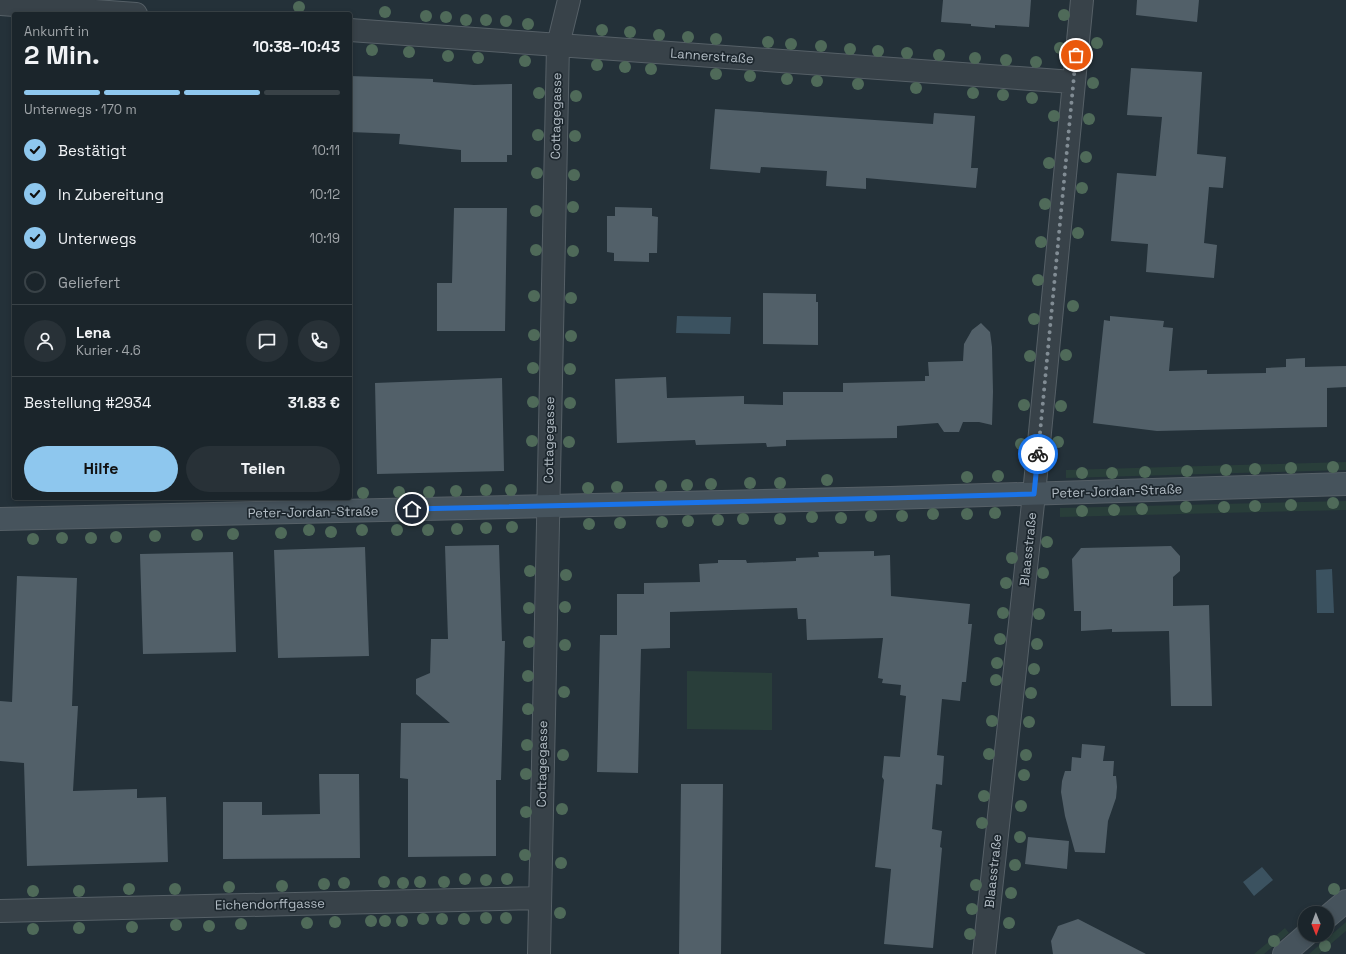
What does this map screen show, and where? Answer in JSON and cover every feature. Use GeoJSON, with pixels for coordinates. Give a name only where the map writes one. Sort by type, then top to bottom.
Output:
{"type":"FeatureCollection","features":[{"type":"Feature","properties":{"kind":"street","name":"Cottagegasse"},"geometry":{"type":"LineString","coordinates":[[539,954],[558,45],[569,0]]}},
{"type":"Feature","properties":{"kind":"street","name":"Blaasstraße"},"geometry":{"type":"LineString","coordinates":[[984,954],[1034,494],[1082,0]]}},
{"type":"Feature","properties":{"kind":"street"},"geometry":{"type":"LineString","coordinates":[[0,4],[109,12]]}},
{"type":"Feature","properties":{"kind":"street","name":"Lannerstraße"},"geometry":{"type":"LineString","coordinates":[[352,30],[1073,82]]}},
{"type":"Feature","properties":{"kind":"street","name":"Peter-Jordan-Straße"},"geometry":{"type":"LineString","coordinates":[[0,518],[1034,494],[1346,484]]}},
{"type":"Feature","properties":{"kind":"street","name":"Eichendorffgasse"},"geometry":{"type":"LineString","coordinates":[[0,911],[540,898]]}},
{"type":"Feature","properties":{"kind":"street"},"geometry":{"type":"LineString","coordinates":[[1334,911],[1346,901]]}},
{"type":"Feature","properties":{"kind":"street"},"geometry":{"type":"LineString","coordinates":[[1284,954],[1298,942]]}},
{"type":"Feature","properties":{"kind":"green space"},"geometry":{"type":"Polygon","coordinates":[[[1346,462],[1346,470],[1066,478],[1066,470],[1346,462]]]}},
{"type":"Feature","properties":{"kind":"green space"},"geometry":{"type":"Polygon","coordinates":[[[1346,501],[1346,510],[1060,517],[1060,508],[1346,501]]]}},
{"type":"Feature","properties":{"kind":"green space"},"geometry":{"type":"Polygon","coordinates":[[[687,671],[772,673],[772,730],[687,729],[687,671]]]}},
{"type":"Feature","properties":{"kind":"green space"},"geometry":{"type":"Polygon","coordinates":[[[1346,922],[1346,931],[1334,941],[1334,932],[1346,922]]]}},
{"type":"Feature","properties":{"kind":"green space"},"geometry":{"type":"Polygon","coordinates":[[[1285,928],[1289,933],[1264,954],[1254,954],[1285,928]]]}},
{"type":"Feature","properties":{"kind":"green space"},"geometry":{"type":"Polygon","coordinates":[[[1323,942],[1333,942],[1319,954],[1309,954],[1323,942]]]}},
{"type":"Feature","properties":{"kind":"water"},"geometry":{"type":"Polygon","coordinates":[[[677,316],[731,317],[730,334],[676,333],[677,316]]]}},
{"type":"Feature","properties":{"kind":"water"},"geometry":{"type":"Polygon","coordinates":[[[1332,569],[1334,613],[1317,613],[1316,570],[1332,569]]]}},
{"type":"Feature","properties":{"kind":"water"},"geometry":{"type":"Polygon","coordinates":[[[1262,867],[1273,880],[1254,896],[1243,882],[1262,867]]]}},
{"type":"Feature","properties":{"kind":"building"},"geometry":{"type":"Polygon","coordinates":[[[943,0],[1031,0],[1029,27],[995,25],[995,28],[971,26],[971,24],[941,22],[943,0]]]}},
{"type":"Feature","properties":{"kind":"building"},"geometry":{"type":"Polygon","coordinates":[[[1137,0],[1199,0],[1197,22],[1136,15],[1137,0]]]}},
{"type":"Feature","properties":{"kind":"building"},"geometry":{"type":"Polygon","coordinates":[[[1131,68],[1202,72],[1197,154],[1226,157],[1223,188],[1209,187],[1204,243],[1217,245],[1214,278],[1146,272],[1148,244],[1111,241],[1117,173],[1156,176],[1162,117],[1127,115],[1131,68]]]}},
{"type":"Feature","properties":{"kind":"building"},"geometry":{"type":"Polygon","coordinates":[[[352,76],[433,79],[433,82],[474,85],[512,84],[512,155],[507,155],[507,162],[461,162],[461,150],[399,144],[400,134],[352,132],[352,76]]]}},
{"type":"Feature","properties":{"kind":"building"},"geometry":{"type":"Polygon","coordinates":[[[715,109],[933,124],[934,113],[975,116],[971,168],[978,168],[976,188],[866,178],[866,189],[826,186],[827,171],[761,167],[760,173],[710,169],[715,109]]]}},
{"type":"Feature","properties":{"kind":"building"},"geometry":{"type":"Polygon","coordinates":[[[615,207],[652,208],[652,216],[658,217],[657,253],[649,253],[649,262],[614,261],[614,253],[607,252],[607,216],[615,216],[615,207]]]}},
{"type":"Feature","properties":{"kind":"building"},"geometry":{"type":"Polygon","coordinates":[[[454,208],[507,208],[505,331],[437,331],[437,283],[452,283],[454,208]]]}},
{"type":"Feature","properties":{"kind":"building"},"geometry":{"type":"Polygon","coordinates":[[[763,293],[816,294],[816,302],[818,302],[818,345],[763,344],[763,293]]]}},
{"type":"Feature","properties":{"kind":"building"},"geometry":{"type":"Polygon","coordinates":[[[1110,316],[1164,321],[1163,327],[1173,328],[1169,371],[1207,370],[1207,374],[1266,373],[1266,368],[1286,367],[1286,359],[1305,358],[1305,367],[1346,366],[1346,387],[1327,388],[1327,427],[1157,431],[1093,423],[1104,320],[1110,321],[1110,316]]]}},
{"type":"Feature","properties":{"kind":"building"},"geometry":{"type":"Polygon","coordinates":[[[981,323],[990,332],[992,347],[992,425],[979,422],[963,422],[959,432],[944,432],[938,423],[897,426],[897,438],[786,440],[786,446],[767,447],[766,443],[696,445],[695,440],[617,443],[615,379],[666,377],[667,398],[744,396],[744,404],[783,405],[783,392],[843,392],[843,383],[925,381],[925,376],[929,376],[928,362],[963,361],[964,344],[972,330],[981,323]]]}},
{"type":"Feature","properties":{"kind":"building"},"geometry":{"type":"Polygon","coordinates":[[[502,378],[504,471],[377,474],[375,383],[502,378]]]}},
{"type":"Feature","properties":{"kind":"building"},"geometry":{"type":"Polygon","coordinates":[[[499,545],[502,641],[505,641],[501,780],[496,780],[496,856],[408,857],[408,779],[400,778],[401,723],[450,723],[416,694],[416,679],[430,673],[431,639],[448,639],[445,546],[499,545]]]}},
{"type":"Feature","properties":{"kind":"building"},"geometry":{"type":"Polygon","coordinates":[[[1171,546],[1180,556],[1180,571],[1173,577],[1173,606],[1209,605],[1212,706],[1171,706],[1169,631],[1112,632],[1112,629],[1081,631],[1081,611],[1074,611],[1072,559],[1081,548],[1171,546]]]}},
{"type":"Feature","properties":{"kind":"building"},"geometry":{"type":"Polygon","coordinates":[[[365,547],[369,656],[278,658],[274,550],[365,547]]]}},
{"type":"Feature","properties":{"kind":"building"},"geometry":{"type":"Polygon","coordinates":[[[874,551],[874,556],[890,555],[891,596],[970,604],[968,624],[972,624],[966,682],[962,682],[960,701],[942,699],[937,755],[944,756],[942,785],[936,784],[932,829],[942,831],[940,847],[942,848],[933,948],[884,944],[891,869],[875,867],[884,780],[882,777],[884,756],[900,757],[906,696],[900,695],[901,685],[882,683],[883,679],[878,678],[883,638],[807,640],[806,619],[798,619],[797,608],[670,612],[670,648],[641,649],[638,773],[597,772],[600,635],[617,635],[617,594],[644,594],[644,583],[700,582],[699,564],[718,563],[718,560],[746,560],[747,563],[796,561],[796,558],[819,557],[818,552],[874,551]]]}},
{"type":"Feature","properties":{"kind":"building"},"geometry":{"type":"Polygon","coordinates":[[[233,552],[236,652],[143,654],[140,554],[233,552]]]}},
{"type":"Feature","properties":{"kind":"building"},"geometry":{"type":"Polygon","coordinates":[[[17,576],[77,578],[72,706],[78,706],[73,791],[137,789],[137,798],[166,797],[168,862],[27,866],[24,763],[0,761],[0,701],[12,702],[17,576]]]}},
{"type":"Feature","properties":{"kind":"building"},"geometry":{"type":"Polygon","coordinates":[[[1082,744],[1105,746],[1103,761],[1114,761],[1113,776],[1116,776],[1116,798],[1108,821],[1105,853],[1075,852],[1065,816],[1061,792],[1062,781],[1065,771],[1071,771],[1072,757],[1081,758],[1082,744]]]}},
{"type":"Feature","properties":{"kind":"building"},"geometry":{"type":"Polygon","coordinates":[[[319,774],[359,774],[360,858],[223,859],[223,802],[262,802],[262,815],[320,814],[319,774]]]}},
{"type":"Feature","properties":{"kind":"building"},"geometry":{"type":"Polygon","coordinates":[[[681,784],[723,784],[721,954],[679,954],[681,784]]]}},
{"type":"Feature","properties":{"kind":"building"},"geometry":{"type":"Polygon","coordinates":[[[1028,837],[1069,841],[1067,869],[1025,864],[1028,837]]]}},
{"type":"Feature","properties":{"kind":"building"},"geometry":{"type":"Polygon","coordinates":[[[1078,919],[1146,954],[1053,954],[1051,941],[1058,926],[1078,919]]]}},
{"type":"Feature","properties":{"kind":"way so far"},"geometry":{"type":"LineString","coordinates":[[1038,454],[1076,55]]}},
{"type":"Feature","properties":{"kind":"route"},"geometry":{"type":"LineString","coordinates":[[412,509],[1034,494],[1038,454]]}}]}
